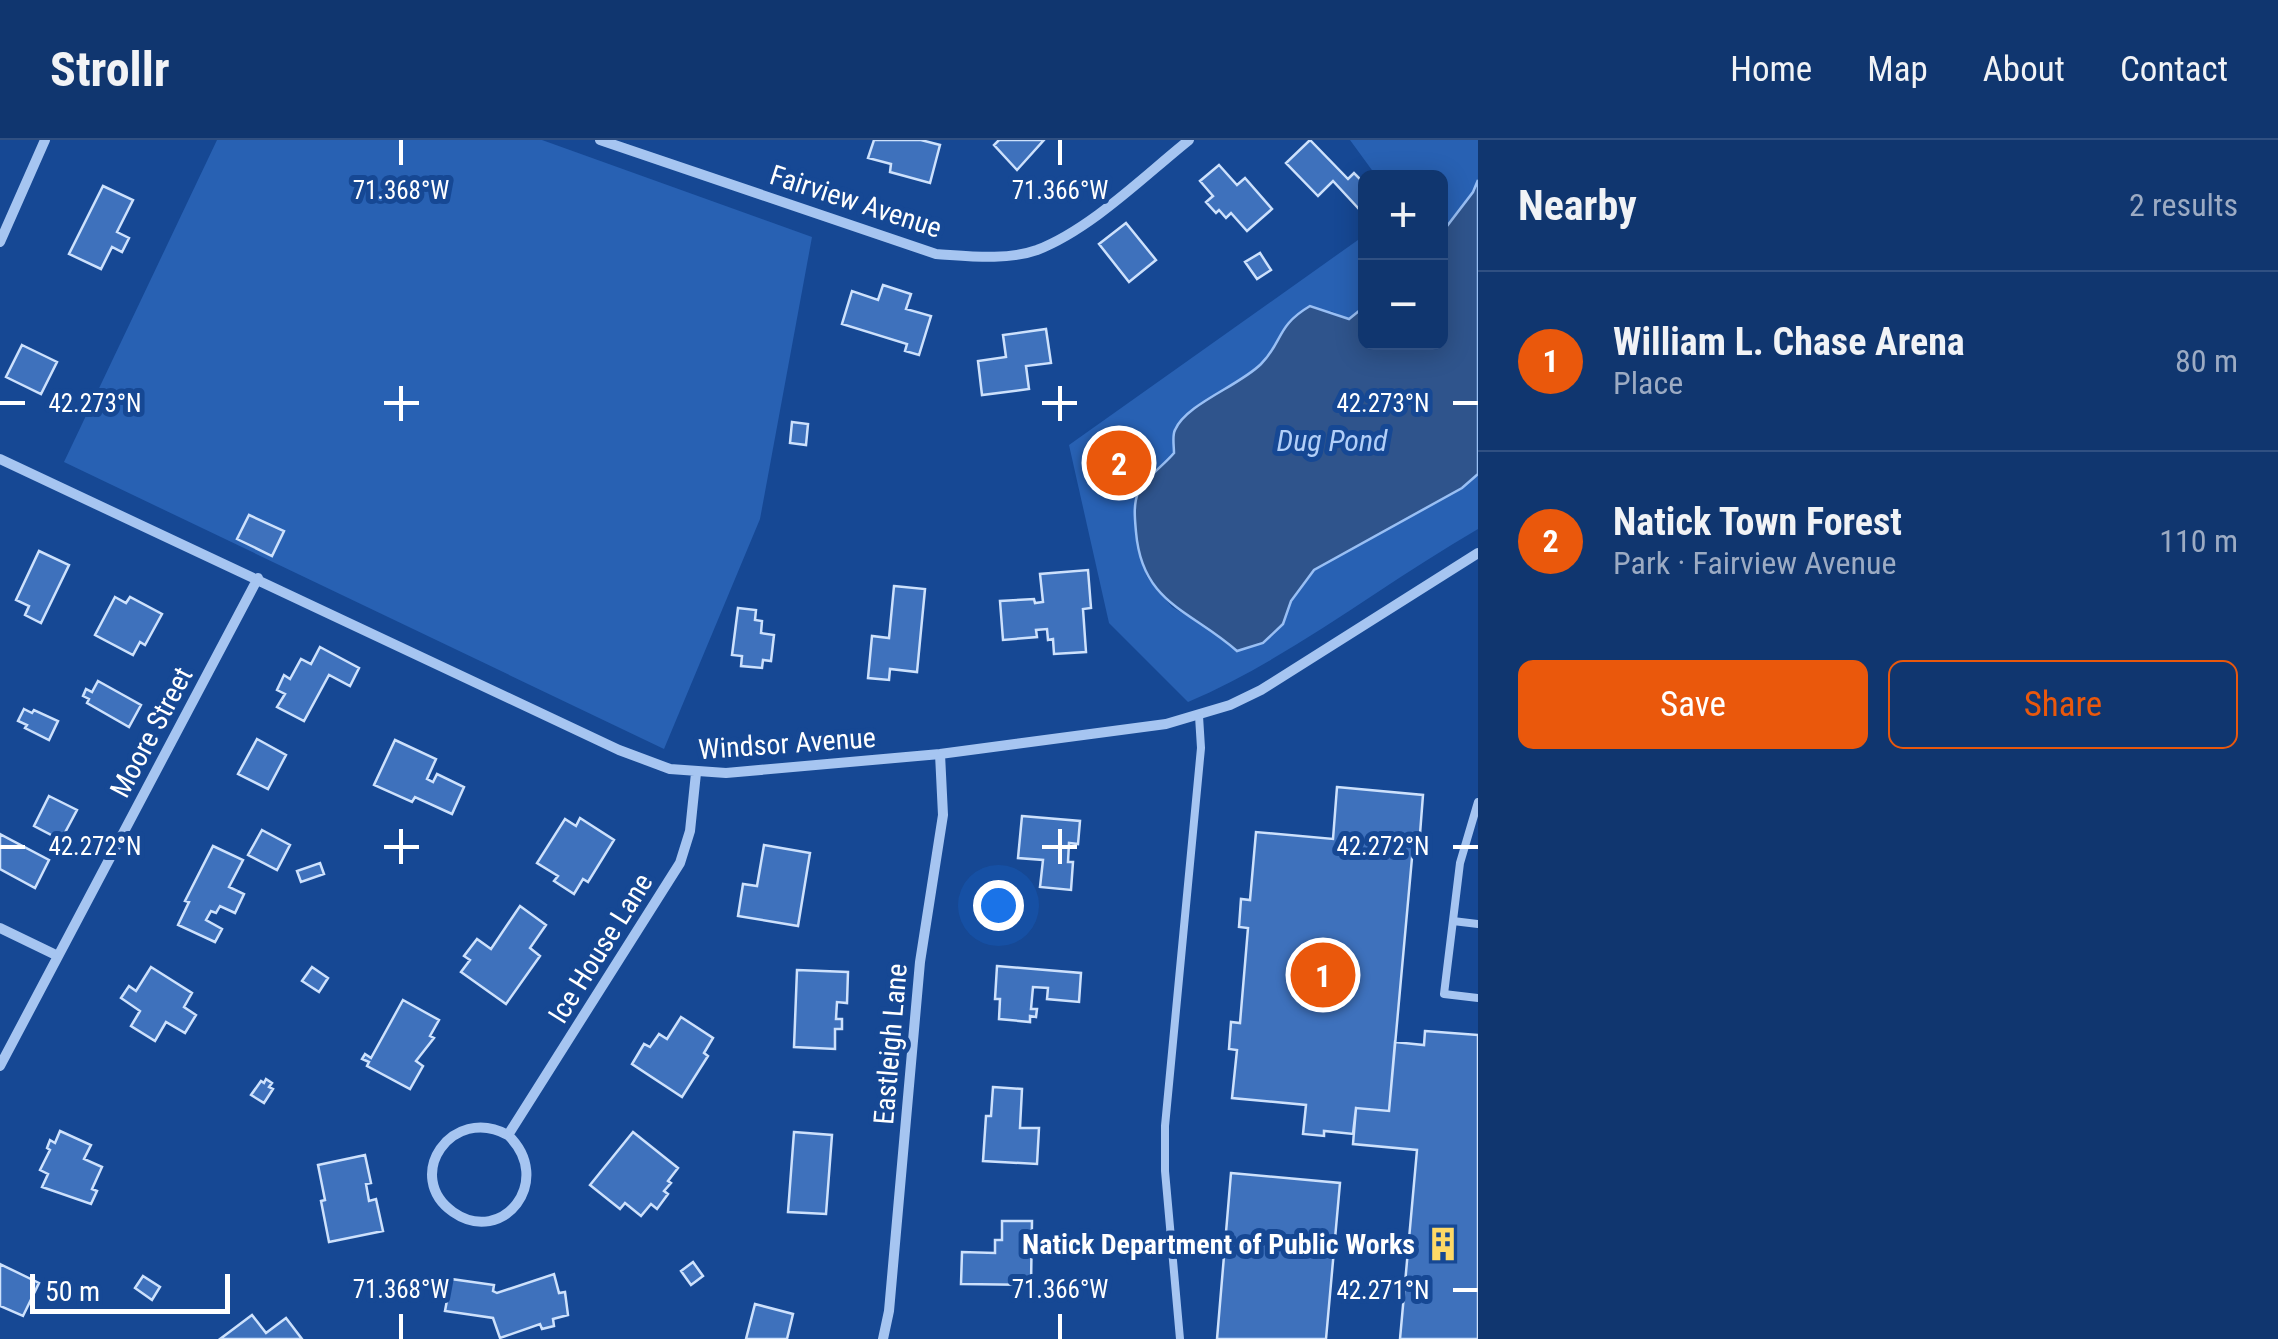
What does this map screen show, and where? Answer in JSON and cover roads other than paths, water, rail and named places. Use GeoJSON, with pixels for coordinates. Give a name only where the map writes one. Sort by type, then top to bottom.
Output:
{"type":"FeatureCollection","features":[{"type":"Feature","properties":{"kind":"street"},"geometry":{"type":"LineString","coordinates":[[0,242],[45,140]]}},
{"type":"Feature","properties":{"kind":"street","name":"Fairview Avenue"},"geometry":{"type":"LineString","coordinates":[[600,140],[936,254],[984,257],[1034,251],[1074,230],[1189,140]]}},
{"type":"Feature","properties":{"kind":"street","name":"Windsor Avenue"},"geometry":{"type":"LineString","coordinates":[[0,459],[619,750],[670,770],[696,773],[726,774],[940,754],[1117,733],[1199,716],[1261,690],[1478,553]]}},
{"type":"Feature","properties":{"kind":"street","name":"Moore Street"},"geometry":{"type":"LineString","coordinates":[[0,1066],[258,578]]}},
{"type":"Feature","properties":{"kind":"street","name":"Eastleigh Lane"},"geometry":{"type":"LineString","coordinates":[[883,1339],[889,1310],[920,962],[943,815],[940,754]]}},
{"type":"Feature","properties":{"kind":"street","name":"Ice House Lane"},"geometry":{"type":"LineString","coordinates":[[508,1135],[680,862],[690,832],[696,773]]}},
{"type":"Feature","properties":{"kind":"street"},"geometry":{"type":"LineString","coordinates":[[0,928],[58,956]]}},
{"type":"Feature","properties":{"kind":"street"},"geometry":{"type":"LineString","coordinates":[[476,1126],[496,1128],[508,1135],[526,1157],[526,1188],[519,1202],[509,1212],[483,1221],[452,1212],[436,1190],[433,1176],[436,1154],[442,1144],[456,1132],[476,1126]]}},
{"type":"Feature","properties":{"kind":"lane"},"geometry":{"type":"LineString","coordinates":[[1180,1339],[1165,1137],[1201,748],[1199,716]]}},
{"type":"Feature","properties":{"kind":"lane"},"geometry":{"type":"LineString","coordinates":[[1478,802],[1465,839],[1444,994],[1478,998]]}},
{"type":"Feature","properties":{"kind":"lane"},"geometry":{"type":"LineString","coordinates":[[1453,920],[1478,924]]}},
{"type":"Feature","properties":{"kind":"water","name":"Dug Pond"},"geometry":{"type":"Polygon","coordinates":[[[1478,180],[1478,474],[1462,488],[1314,570],[1291,601],[1283,624],[1263,643],[1237,651],[1172,603],[1148,575],[1136,532],[1138,493],[1174,453],[1174,432],[1181,421],[1201,403],[1261,364],[1285,327],[1310,306],[1349,319],[1358,312],[1358,350],[1448,350],[1448,225],[1478,180]]]}},
{"type":"Feature","properties":{"kind":"place","name":"Natick Town Forest"},"geometry":{"type":"Point","coordinates":[1119,463]}},
{"type":"Feature","properties":{"kind":"place","name":"William L. Chase Arena"},"geometry":{"type":"Point","coordinates":[1323,975]}},
{"type":"Feature","properties":{"kind":"place","name":"Natick Department of Public Works"},"geometry":{"type":"Point","coordinates":[1443,1244]}}]}
